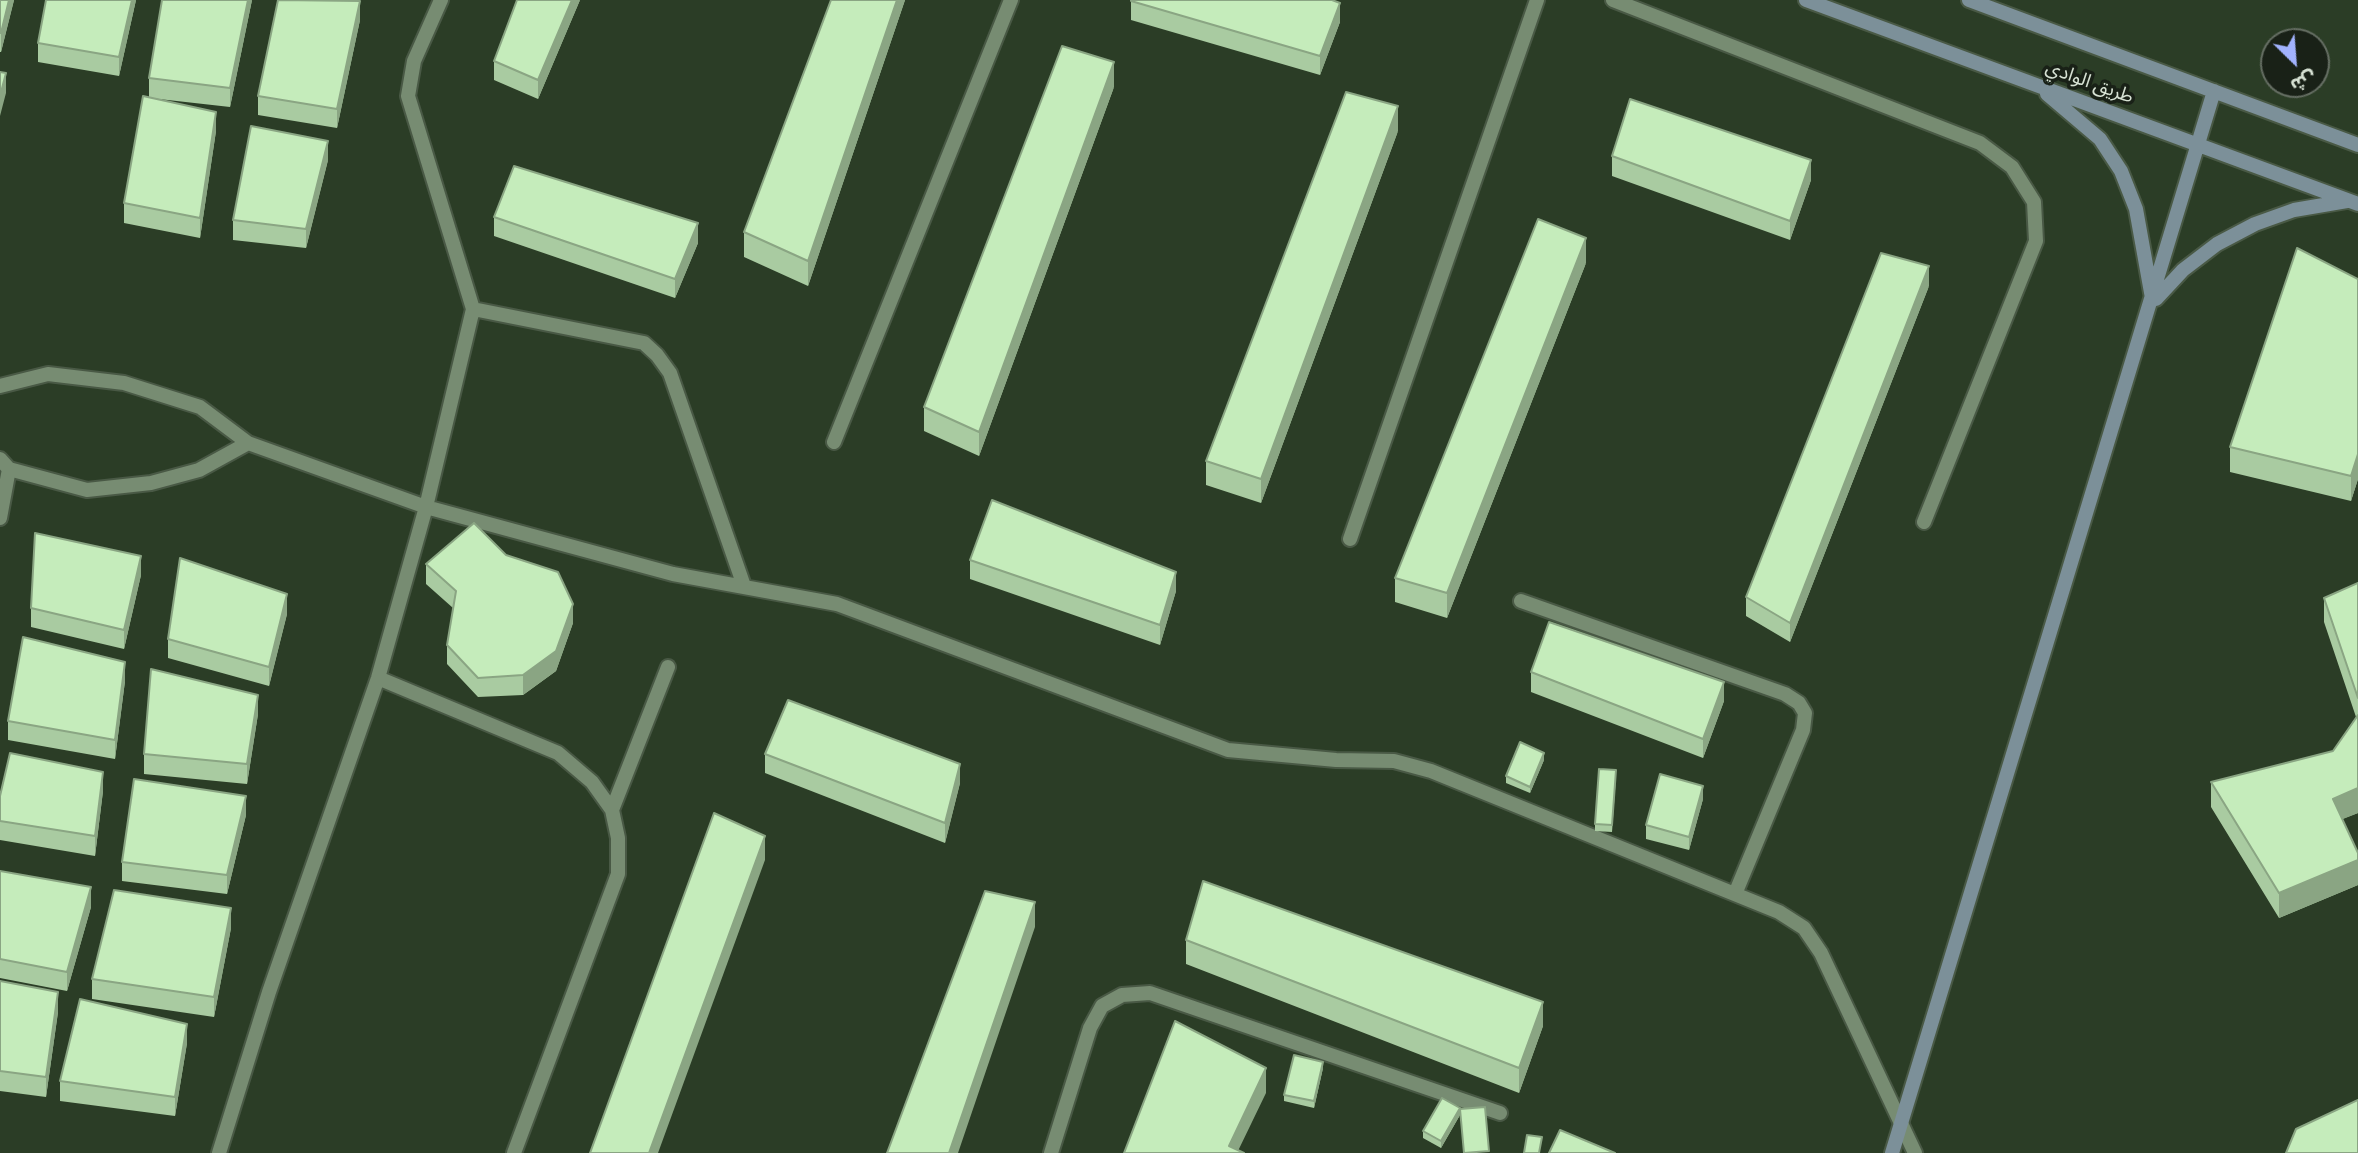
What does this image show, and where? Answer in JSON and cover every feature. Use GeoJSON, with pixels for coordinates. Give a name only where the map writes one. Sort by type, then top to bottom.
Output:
{"type":"FeatureCollection","features":[{"type":"Feature","properties":{"kind":"main road","name":"طريق الوادي"},"geometry":{"type":"LineString","coordinates":[[1806,0],[2353,202]]}},
{"type":"Feature","properties":{"kind":"main road","name":"طريق الوادي"},"geometry":{"type":"LineString","coordinates":[[1969,0],[2358,145]]}},
{"type":"Feature","properties":{"kind":"main road"},"geometry":{"type":"LineString","coordinates":[[2036,85],[2100,139],[2120,171],[2136,209],[2152,303]]}},
{"type":"Feature","properties":{"kind":"main road"},"geometry":{"type":"LineString","coordinates":[[1892,1153],[2152,303],[2214,91]]}},
{"type":"Feature","properties":{"kind":"main road"},"geometry":{"type":"LineString","coordinates":[[2152,303],[2183,270],[2217,244],[2245,229],[2294,210],[2353,202]]}},
{"type":"Feature","properties":{"kind":"street"},"geometry":{"type":"LineString","coordinates":[[219,1153],[269,992],[378,678],[426,506],[473,309],[408,96],[414,61],[441,0]]}},
{"type":"Feature","properties":{"kind":"street"},"geometry":{"type":"LineString","coordinates":[[834,442],[1011,0]]}},
{"type":"Feature","properties":{"kind":"street"},"geometry":{"type":"LineString","coordinates":[[1350,540],[1537,0]]}},
{"type":"Feature","properties":{"kind":"street"},"geometry":{"type":"LineString","coordinates":[[1613,0],[1980,143],[2011,167],[2034,202],[2036,241],[1924,522]]}},
{"type":"Feature","properties":{"kind":"street"},"geometry":{"type":"LineString","coordinates":[[473,309],[644,343],[657,355],[670,373],[744,586]]}},
{"type":"Feature","properties":{"kind":"street"},"geometry":{"type":"LineString","coordinates":[[0,386],[48,374],[124,383],[200,407],[248,443],[426,506],[673,574],[838,604],[1228,750],[1336,760],[1394,761],[1431,771],[1779,912],[1804,928],[1821,953],[1914,1153]]}},
{"type":"Feature","properties":{"kind":"street"},"geometry":{"type":"LineString","coordinates":[[0,518],[4,464],[87,490],[151,483],[199,470],[248,443]]}},
{"type":"Feature","properties":{"kind":"street"},"geometry":{"type":"LineString","coordinates":[[1521,601],[1785,694],[1799,703],[1805,713],[1803,730],[1735,894]]}},
{"type":"Feature","properties":{"kind":"street"},"geometry":{"type":"LineString","coordinates":[[612,810],[668,667]]}},
{"type":"Feature","properties":{"kind":"street"},"geometry":{"type":"LineString","coordinates":[[378,678],[558,753],[592,782],[612,810],[618,838],[618,874],[514,1153]]}},
{"type":"Feature","properties":{"kind":"street"},"geometry":{"type":"LineString","coordinates":[[1051,1153],[1090,1028],[1102,1006],[1122,995],[1150,993],[1500,1113]]}},
{"type":"Feature","properties":{"kind":"building"},"geometry":{"type":"Polygon","coordinates":[[[0,0],[9,0],[1,33],[0,33],[0,0]]]}},
{"type":"Feature","properties":{"kind":"building"},"geometry":{"type":"Polygon","coordinates":[[[46,0],[132,0],[119,57],[38,43],[46,0]]]}},
{"type":"Feature","properties":{"kind":"building"},"geometry":{"type":"Polygon","coordinates":[[[162,0],[248,0],[230,88],[149,78],[162,0]]]}},
{"type":"Feature","properties":{"kind":"building"},"geometry":{"type":"Polygon","coordinates":[[[278,0],[360,1],[337,109],[258,96],[278,0]]]}},
{"type":"Feature","properties":{"kind":"building"},"geometry":{"type":"Polygon","coordinates":[[[517,0],[572,0],[538,80],[494,61],[517,0]]]}},
{"type":"Feature","properties":{"kind":"building"},"geometry":{"type":"Polygon","coordinates":[[[831,0],[897,0],[808,261],[744,232],[831,0]]]}},
{"type":"Feature","properties":{"kind":"building"},"geometry":{"type":"Polygon","coordinates":[[[1131,0],[1332,0],[1340,3],[1320,56],[1131,0]]]}},
{"type":"Feature","properties":{"kind":"building"},"geometry":{"type":"Polygon","coordinates":[[[1062,46],[1114,62],[979,432],[924,407],[1062,46]]]}},
{"type":"Feature","properties":{"kind":"building"},"geometry":{"type":"Polygon","coordinates":[[[0,72],[6,73],[0,96],[0,72]]]}},
{"type":"Feature","properties":{"kind":"building"},"geometry":{"type":"Polygon","coordinates":[[[1346,92],[1398,106],[1261,479],[1206,461],[1346,92]]]}},
{"type":"Feature","properties":{"kind":"building"},"geometry":{"type":"Polygon","coordinates":[[[143,96],[216,112],[200,218],[124,203],[143,96]]]}},
{"type":"Feature","properties":{"kind":"building"},"geometry":{"type":"Polygon","coordinates":[[[1630,99],[1811,160],[1790,221],[1612,156],[1630,99]]]}},
{"type":"Feature","properties":{"kind":"building"},"geometry":{"type":"Polygon","coordinates":[[[251,126],[328,141],[306,229],[233,220],[251,126]]]}},
{"type":"Feature","properties":{"kind":"building"},"geometry":{"type":"Polygon","coordinates":[[[514,166],[698,223],[675,279],[494,217],[514,166]]]}},
{"type":"Feature","properties":{"kind":"building"},"geometry":{"type":"Polygon","coordinates":[[[1538,219],[1586,238],[1447,593],[1395,578],[1538,219]]]}},
{"type":"Feature","properties":{"kind":"building"},"geometry":{"type":"Polygon","coordinates":[[[2297,248],[2358,279],[2358,454],[2351,476],[2230,447],[2297,248]]]}},
{"type":"Feature","properties":{"kind":"building"},"geometry":{"type":"Polygon","coordinates":[[[1881,253],[1929,266],[1790,623],[1746,597],[1881,253]]]}},
{"type":"Feature","properties":{"kind":"building"},"geometry":{"type":"Polygon","coordinates":[[[992,500],[1176,572],[1160,625],[970,560],[992,500]]]}},
{"type":"Feature","properties":{"kind":"building"},"geometry":{"type":"Polygon","coordinates":[[[474,523],[506,555],[558,572],[573,604],[556,651],[523,675],[478,678],[447,645],[456,591],[426,564],[474,523]]]}},
{"type":"Feature","properties":{"kind":"building"},"geometry":{"type":"Polygon","coordinates":[[[35,533],[141,556],[124,630],[31,608],[35,533]]]}},
{"type":"Feature","properties":{"kind":"building"},"geometry":{"type":"Polygon","coordinates":[[[180,558],[287,594],[269,667],[168,639],[180,558]]]}},
{"type":"Feature","properties":{"kind":"building"},"geometry":{"type":"Polygon","coordinates":[[[2358,583],[2358,698],[2324,598],[2358,583]]]}},
{"type":"Feature","properties":{"kind":"building"},"geometry":{"type":"Polygon","coordinates":[[[1549,622],[1724,682],[1703,739],[1531,672],[1549,622]]]}},
{"type":"Feature","properties":{"kind":"building"},"geometry":{"type":"Polygon","coordinates":[[[23,637],[125,662],[115,740],[8,721],[23,637]]]}},
{"type":"Feature","properties":{"kind":"building"},"geometry":{"type":"Polygon","coordinates":[[[151,669],[258,695],[247,764],[144,754],[151,669]]]}},
{"type":"Feature","properties":{"kind":"building"},"geometry":{"type":"Polygon","coordinates":[[[788,700],[960,764],[945,823],[765,754],[788,700]]]}},
{"type":"Feature","properties":{"kind":"building"},"geometry":{"type":"Polygon","coordinates":[[[2358,715],[2358,788],[2333,799],[2358,853],[2358,860],[2279,893],[2211,782],[2333,751],[2358,715]]]}},
{"type":"Feature","properties":{"kind":"building"},"geometry":{"type":"Polygon","coordinates":[[[1520,742],[1544,753],[1530,787],[1506,776],[1520,742]]]}},
{"type":"Feature","properties":{"kind":"building"},"geometry":{"type":"Polygon","coordinates":[[[10,753],[103,772],[95,836],[0,821],[0,796],[10,753]]]}},
{"type":"Feature","properties":{"kind":"building"},"geometry":{"type":"Polygon","coordinates":[[[1599,769],[1616,770],[1612,825],[1595,824],[1599,769]]]}},
{"type":"Feature","properties":{"kind":"building"},"geometry":{"type":"Polygon","coordinates":[[[1660,774],[1703,786],[1689,837],[1646,825],[1660,774]]]}},
{"type":"Feature","properties":{"kind":"building"},"geometry":{"type":"Polygon","coordinates":[[[134,779],[246,796],[227,875],[122,862],[134,779]]]}},
{"type":"Feature","properties":{"kind":"building"},"geometry":{"type":"Polygon","coordinates":[[[714,813],[765,836],[649,1153],[590,1153],[714,813]]]}},
{"type":"Feature","properties":{"kind":"building"},"geometry":{"type":"Polygon","coordinates":[[[0,871],[91,887],[67,972],[0,959],[0,871]]]}},
{"type":"Feature","properties":{"kind":"building"},"geometry":{"type":"Polygon","coordinates":[[[1203,881],[1543,1002],[1519,1068],[1186,940],[1203,881]]]}},
{"type":"Feature","properties":{"kind":"building"},"geometry":{"type":"Polygon","coordinates":[[[114,890],[231,908],[214,997],[92,979],[114,890]]]}},
{"type":"Feature","properties":{"kind":"building"},"geometry":{"type":"Polygon","coordinates":[[[985,891],[1035,902],[949,1153],[887,1153],[985,891]]]}},
{"type":"Feature","properties":{"kind":"building"},"geometry":{"type":"Polygon","coordinates":[[[0,981],[58,992],[46,1077],[0,1071],[0,981]]]}},
{"type":"Feature","properties":{"kind":"building"},"geometry":{"type":"Polygon","coordinates":[[[80,999],[187,1024],[175,1097],[60,1081],[80,999]]]}},
{"type":"Feature","properties":{"kind":"building"},"geometry":{"type":"Polygon","coordinates":[[[1175,1021],[1266,1068],[1229,1146],[1244,1153],[1124,1153],[1175,1021]]]}},
{"type":"Feature","properties":{"kind":"building"},"geometry":{"type":"Polygon","coordinates":[[[1294,1055],[1323,1062],[1314,1101],[1284,1095],[1294,1055]]]}},
{"type":"Feature","properties":{"kind":"building"},"geometry":{"type":"Polygon","coordinates":[[[1442,1098],[1460,1108],[1441,1141],[1423,1131],[1442,1098]]]}},
{"type":"Feature","properties":{"kind":"building"},"geometry":{"type":"Polygon","coordinates":[[[2358,1100],[2358,1153],[2286,1153],[2296,1129],[2358,1100]]]}},
{"type":"Feature","properties":{"kind":"building"},"geometry":{"type":"Polygon","coordinates":[[[1485,1107],[1489,1151],[1464,1153],[1460,1109],[1485,1107]]]}},
{"type":"Feature","properties":{"kind":"building"},"geometry":{"type":"Polygon","coordinates":[[[1560,1130],[1615,1153],[1549,1153],[1560,1130]]]}},
{"type":"Feature","properties":{"kind":"building"},"geometry":{"type":"Polygon","coordinates":[[[1527,1135],[1542,1137],[1539,1153],[1524,1153],[1527,1135]]]}}]}
